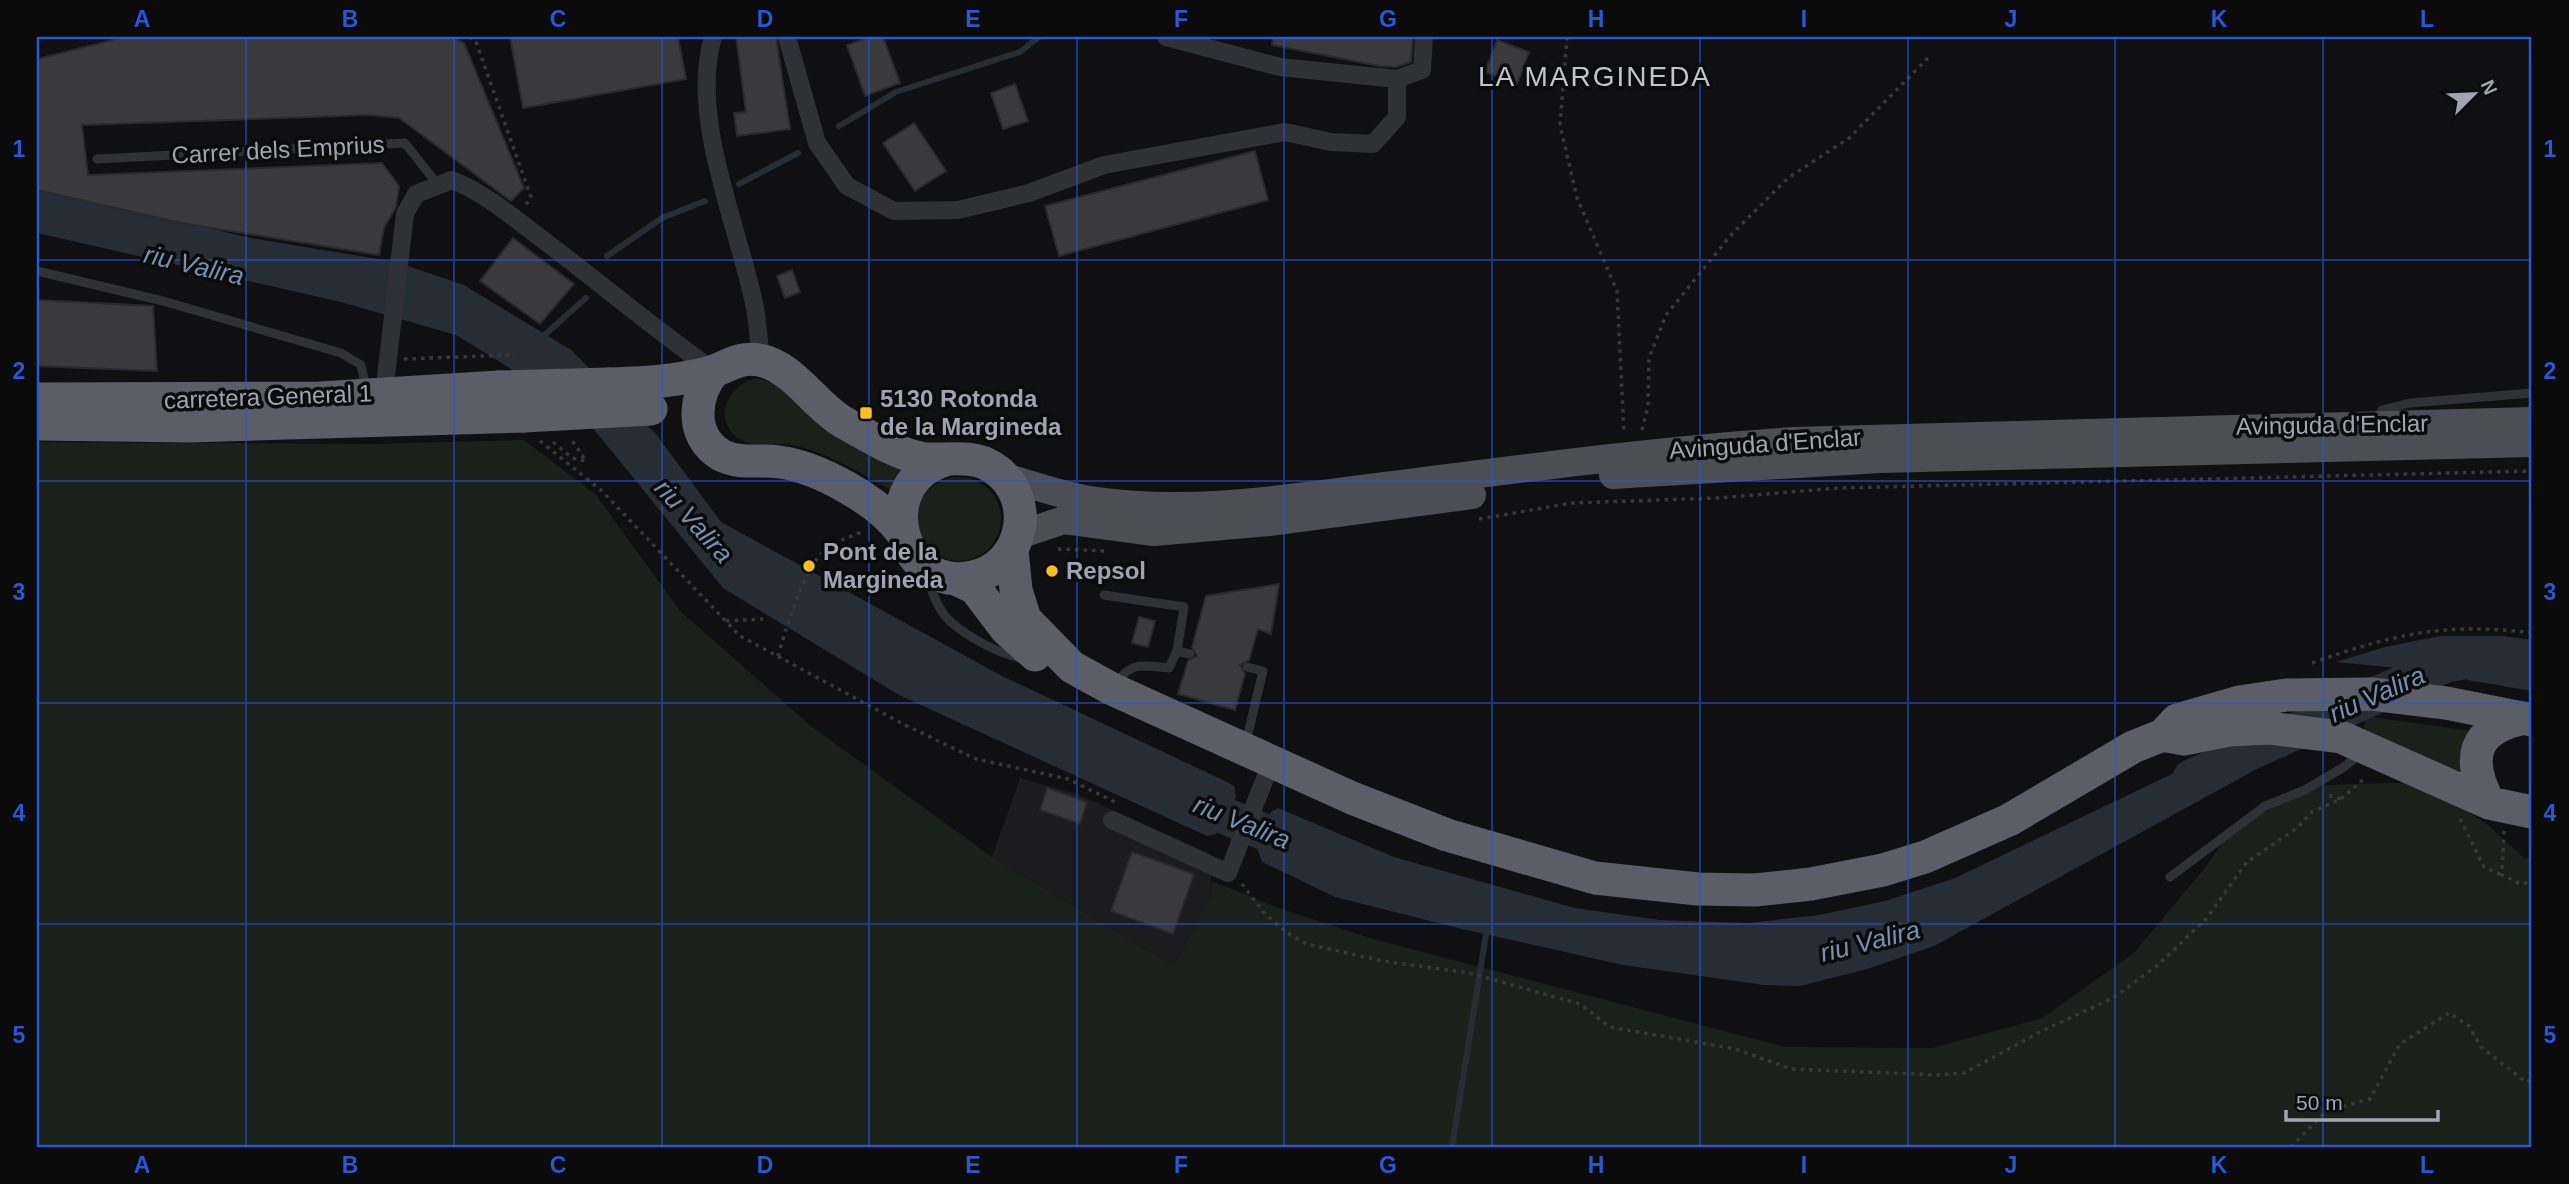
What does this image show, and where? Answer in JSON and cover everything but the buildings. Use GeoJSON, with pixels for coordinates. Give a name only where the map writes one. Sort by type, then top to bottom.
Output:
{"type":"FeatureCollection","features":[{"type":"Feature","properties":{"kind":"highway","name":"carretera General 1"},"geometry":{"type":"LineString","coordinates":[[37,399],[200,400],[609,384],[675,379],[714,371],[729,362],[761,361]]}},
{"type":"Feature","properties":{"kind":"highway"},"geometry":{"type":"LineString","coordinates":[[761,361],[778,368],[822,409],[844,423],[919,458],[979,461],[1004,477],[1019,504],[1015,542],[1016,590],[1025,619],[1072,667],[1257,768],[1447,835],[1582,874],[1698,889],[1755,890],[1857,876],[1925,857],[2009,820],[2148,741],[2177,720],[2234,716],[2286,695],[2345,695],[2446,703],[2528,719]]}},
{"type":"Feature","properties":{"kind":"highway"},"geometry":{"type":"LineString","coordinates":[[714,371],[698,396],[700,423],[709,443],[720,454],[737,460],[796,465],[818,474],[873,503],[892,519],[888,531]]}},
{"type":"Feature","properties":{"kind":"highway"},"geometry":{"type":"LineString","coordinates":[[37,424],[531,428],[651,409],[678,412],[700,423]]}},
{"type":"Feature","properties":{"kind":"highway"},"geometry":{"type":"LineString","coordinates":[[888,531],[901,511],[908,489],[922,472],[950,459]]}},
{"type":"Feature","properties":{"kind":"highway"},"geometry":{"type":"LineString","coordinates":[[888,531],[924,566],[939,575],[975,588],[1006,629],[1051,667],[1072,667]]}},
{"type":"Feature","properties":{"kind":"highway"},"geometry":{"type":"LineString","coordinates":[[956,579],[988,572],[1015,542]]}},
{"type":"Feature","properties":{"kind":"highway"},"geometry":{"type":"LineString","coordinates":[[2345,695],[2332,706],[2329,715],[2334,731],[2356,750]]}},
{"type":"Feature","properties":{"kind":"highway"},"geometry":{"type":"LineString","coordinates":[[2234,716],[2269,728],[2356,750],[2508,808]]}},
{"type":"Feature","properties":{"kind":"highway"},"geometry":{"type":"LineString","coordinates":[[2508,808],[2478,781],[2475,755],[2478,744],[2497,726],[2528,719]]}},
{"type":"Feature","properties":{"kind":"main road","name":"Avinguda d'Enclar"},"geometry":{"type":"LineString","coordinates":[[1004,477],[1094,501],[1151,506],[1207,504],[1328,493],[1629,456],[1878,437],[2532,421]]}},
{"type":"Feature","properties":{"kind":"main road","name":"Avinguda d'Enclar"},"geometry":{"type":"LineString","coordinates":[[1015,542],[1064,520],[1154,532],[1269,522],[1614,475],[1712,466],[1880,459],[2532,443]]}},
{"type":"Feature","properties":{"kind":"street"},"geometry":{"type":"LineString","coordinates":[[713,37],[707,56],[708,107],[723,189],[755,308],[761,361]]}},
{"type":"Feature","properties":{"kind":"street"},"geometry":{"type":"LineString","coordinates":[[787,37],[817,143],[848,186],[894,211],[958,210],[1029,193],[1104,165],[1285,132],[1331,142],[1373,144],[1397,117],[1397,79]]}},
{"type":"Feature","properties":{"kind":"street"},"geometry":{"type":"LineString","coordinates":[[1166,37],[1280,67],[1397,79],[1422,70],[1424,37]]}},
{"type":"Feature","properties":{"kind":"street"},"geometry":{"type":"LineString","coordinates":[[375,394],[389,345],[405,214],[416,194],[452,180],[469,186],[515,219],[714,371]]}},
{"type":"Feature","properties":{"kind":"street"},"geometry":{"type":"LineString","coordinates":[[1112,820],[1231,868],[1257,768]]}},
{"type":"Feature","properties":{"kind":"lane","name":"Carrer dels Emprius"},"geometry":{"type":"LineString","coordinates":[[97,159],[405,143],[438,185]]}},
{"type":"Feature","properties":{"kind":"lane"},"geometry":{"type":"LineString","coordinates":[[37,271],[163,301],[341,353],[361,365],[375,394]]}},
{"type":"Feature","properties":{"kind":"lane"},"geometry":{"type":"LineString","coordinates":[[2374,424],[2382,410],[2410,402],[2532,393]]}},
{"type":"Feature","properties":{"kind":"lane"},"geometry":{"type":"LineString","coordinates":[[924,566],[932,591],[950,622],[1004,654],[1019,658],[1038,657]]}},
{"type":"Feature","properties":{"kind":"lane"},"geometry":{"type":"LineString","coordinates":[[1104,595],[1184,607],[1177,651],[1170,668],[1134,666],[1127,669],[1112,689]]}},
{"type":"Feature","properties":{"kind":"lane"},"geometry":{"type":"LineString","coordinates":[[1177,651],[1190,654]]}},
{"type":"Feature","properties":{"kind":"lane"},"geometry":{"type":"LineString","coordinates":[[1247,667],[1263,671],[1250,734],[1257,768]]}},
{"type":"Feature","properties":{"kind":"lane"},"geometry":{"type":"LineString","coordinates":[[2170,877],[2265,806],[2305,790],[2344,767],[2356,750]]}},
{"type":"Feature","properties":{"kind":"path"},"geometry":{"type":"LineString","coordinates":[[469,37],[476,42],[531,197],[515,219]]}},
{"type":"Feature","properties":{"kind":"path"},"geometry":{"type":"LineString","coordinates":[[1567,37],[1560,125],[1577,198],[1617,291],[1619,383],[1625,443],[1629,456]]}},
{"type":"Feature","properties":{"kind":"path"},"geometry":{"type":"LineString","coordinates":[[1629,456],[1648,406],[1649,358],[1666,314],[1731,235],[1788,178],[1849,138],[1928,58]]}},
{"type":"Feature","properties":{"kind":"path"},"geometry":{"type":"LineString","coordinates":[[531,428],[602,491],[740,636],[905,725],[976,759],[1068,779],[1127,808]]}},
{"type":"Feature","properties":{"kind":"path"},"geometry":{"type":"LineString","coordinates":[[1468,521],[1572,503],[1717,498],[1839,488],[2532,471]]}},
{"type":"Feature","properties":{"kind":"path"},"geometry":{"type":"LineString","coordinates":[[778,656],[809,571],[831,545],[888,531]]}},
{"type":"Feature","properties":{"kind":"path"},"geometry":{"type":"LineString","coordinates":[[1053,548],[1112,552]]}},
{"type":"Feature","properties":{"kind":"path"},"geometry":{"type":"LineString","coordinates":[[726,621],[763,619]]}},
{"type":"Feature","properties":{"kind":"path"},"geometry":{"type":"LineString","coordinates":[[2312,663],[2375,641],[2431,630],[2483,627],[2532,633]]}},
{"type":"Feature","properties":{"kind":"path"},"geometry":{"type":"LineString","coordinates":[[1231,868],[1287,933],[1307,944],[1383,961],[1469,973],[1580,1004],[1609,1027],[1736,1049],[1791,1069],[1940,1075],[1964,1073],[2043,1030],[2113,998],[2158,965],[2206,919],[2248,862],[2297,828],[2312,812],[2341,799],[2356,750]]}},
{"type":"Feature","properties":{"kind":"path"},"geometry":{"type":"LineString","coordinates":[[2305,790],[2341,799]]}},
{"type":"Feature","properties":{"kind":"path"},"geometry":{"type":"LineString","coordinates":[[2454,807],[2484,867],[2521,884],[2532,882]]}},
{"type":"Feature","properties":{"kind":"path"},"geometry":{"type":"LineString","coordinates":[[2502,875],[2508,808]]}},
{"type":"Feature","properties":{"kind":"path"},"geometry":{"type":"LineString","coordinates":[[2291,1147],[2326,1111],[2371,1099],[2400,1044],[2449,1013],[2469,1026],[2481,1047],[2526,1082],[2532,1079]]}},
{"type":"Feature","properties":{"kind":"shaded area"},"geometry":{"type":"Polygon","coordinates":[[[757,378],[776,384],[824,430],[905,471],[895,493],[820,453],[787,444],[760,445],[741,440],[726,423],[726,404],[738,388],[757,378]]]}},
{"type":"Feature","properties":{"kind":"shaded area"},"geometry":{"type":"Polygon","coordinates":[[[524,440],[596,495],[680,611],[811,726],[992,857],[1174,966],[1212,891],[1212,881],[1276,907],[1373,939],[1785,1047],[1932,1048],[2042,1018],[2134,953],[2204,869],[2236,824],[2324,785],[2424,782],[2488,825],[2525,859],[2532,856],[2532,1147],[37,1147],[37,442],[374,444],[524,440]]]}},
{"type":"Feature","properties":{"kind":"shaded area"},"geometry":{"type":"Polygon","coordinates":[[[959,477],[975,480],[994,496],[1001,519],[998,535],[982,554],[959,561],[943,558],[924,542],[917,519],[920,503],[936,484],[959,477]]]}},
{"type":"Feature","properties":{"kind":"shaded area"},"geometry":{"type":"Polygon","coordinates":[[[2366,716],[2470,731],[2461,771],[2447,769],[2363,732],[2366,716]]]}},
{"type":"Feature","properties":{"kind":"shaded area"},"geometry":{"type":"Polygon","coordinates":[[[1020,778],[1077,794],[1209,853],[1212,891],[1174,966],[992,857],[1020,778]]]}},
{"type":"Feature","properties":{"kind":"water"},"geometry":{"type":"Polygon","coordinates":[[[37,188],[251,238],[396,262],[464,285],[571,350],[656,434],[721,522],[1002,676],[1225,781],[1234,786],[1236,797],[1216,834],[1207,836],[899,695],[723,588],[579,411],[456,335],[341,302],[37,233],[37,188]]]}},
{"type":"Feature","properties":{"kind":"water"},"geometry":{"type":"Polygon","coordinates":[[[2440,636],[2502,636],[2532,640],[2532,691],[2467,680],[2467,675],[2336,662],[2385,647],[2440,636]]]}},
{"type":"Feature","properties":{"kind":"water"},"geometry":{"type":"Polygon","coordinates":[[[2283,751],[2264,760],[2266,764],[1934,946],[1867,969],[1800,986],[1764,985],[1623,965],[1335,897],[1262,862],[1256,845],[1271,812],[1278,808],[1394,857],[1575,908],[1660,920],[1748,923],[1819,915],[1885,901],[1955,878],[2197,762],[2283,751]]]}},
{"type":"Feature","properties":{"kind":"waterway"},"geometry":{"type":"LineString","coordinates":[[839,126],[896,92],[1020,52],[1039,37]]}},
{"type":"Feature","properties":{"kind":"waterway"},"geometry":{"type":"LineString","coordinates":[[739,184],[798,153]]}},
{"type":"Feature","properties":{"kind":"waterway"},"geometry":{"type":"LineString","coordinates":[[607,256],[662,218],[705,201]]}},
{"type":"Feature","properties":{"kind":"waterway"},"geometry":{"type":"LineString","coordinates":[[540,339],[586,298]]}},
{"type":"Feature","properties":{"kind":"waterway","name":"riu Valira"},"geometry":{"type":"LineString","coordinates":[[2191,778],[2446,664],[2485,657],[2532,661]]}},
{"type":"Feature","properties":{"kind":"waterway","name":"riu Valira"},"geometry":{"type":"LineString","coordinates":[[1179,797],[1310,851]]}},
{"type":"Feature","properties":{"kind":"waterway"},"geometry":{"type":"LineString","coordinates":[[1452,1147],[1487,928]]}},
{"type":"Feature","properties":{"kind":"place","name":"5130 Rotonda de la Margineda"},"geometry":{"type":"Point","coordinates":[866,413]}},
{"type":"Feature","properties":{"kind":"place","name":"Pont de la Margineda"},"geometry":{"type":"Point","coordinates":[809,566]}},
{"type":"Feature","properties":{"kind":"place","name":"Repsol"},"geometry":{"type":"Point","coordinates":[1052,571]}},
{"type":"Feature","properties":{"kind":"district","name":"LA MARGINEDA"},"geometry":{"type":"Point","coordinates":[1595,76]}}]}
